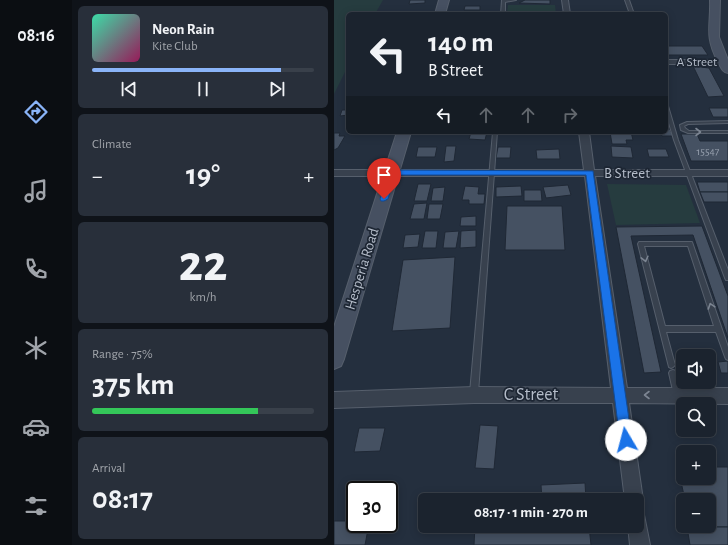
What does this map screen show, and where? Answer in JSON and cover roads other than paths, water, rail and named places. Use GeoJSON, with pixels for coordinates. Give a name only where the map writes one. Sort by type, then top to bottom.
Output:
{"type":"FeatureCollection","features":[{"type":"Feature","properties":{"kind":"main road"},"geometry":{"type":"LineString","coordinates":[[441,12],[444,0]]}},
{"type":"Feature","properties":{"kind":"main road"},"geometry":{"type":"LineString","coordinates":[[715,0],[716,9],[713,32],[726,64]]}},
{"type":"Feature","properties":{"kind":"main road","name":"Hesperia Road"},"geometry":{"type":"LineString","coordinates":[[334,359],[403,134]]}},
{"type":"Feature","properties":{"kind":"street"},"geometry":{"type":"LineString","coordinates":[[565,0],[567,12]]}},
{"type":"Feature","properties":{"kind":"street","name":"A Street"},"geometry":{"type":"LineString","coordinates":[[668,62],[726,64]]}},
{"type":"Feature","properties":{"kind":"street"},"geometry":{"type":"LineString","coordinates":[[584,134],[633,493]]}},
{"type":"Feature","properties":{"kind":"street","name":"B Street"},"geometry":{"type":"LineString","coordinates":[[334,174],[728,173]]}},
{"type":"Feature","properties":{"kind":"street","name":"C Street"},"geometry":{"type":"LineString","coordinates":[[334,400],[474,395],[728,396]]}},
{"type":"Feature","properties":{"kind":"street"},"geometry":{"type":"LineString","coordinates":[[638,533],[640,545]]}},
{"type":"Feature","properties":{"kind":"lane"},"geometry":{"type":"LineString","coordinates":[[503,12],[504,0],[514,0]]}},
{"type":"Feature","properties":{"kind":"lane"},"geometry":{"type":"LineString","coordinates":[[627,0],[631,12]]}},
{"type":"Feature","properties":{"kind":"lane"},"geometry":{"type":"LineString","coordinates":[[668,112],[728,278]]}},
{"type":"Feature","properties":{"kind":"lane"},"geometry":{"type":"LineString","coordinates":[[728,122],[686,122],[682,125],[683,129],[688,132],[728,132]]}},
{"type":"Feature","properties":{"kind":"lane"},"geometry":{"type":"LineString","coordinates":[[474,395],[495,134]]}},
{"type":"Feature","properties":{"kind":"lane"},"geometry":{"type":"LineString","coordinates":[[671,365],[641,244],[690,244],[728,357]]}},
{"type":"Feature","properties":{"kind":"lane"},"geometry":{"type":"LineString","coordinates":[[662,328],[719,330]]}},
{"type":"Feature","properties":{"kind":"lane"},"geometry":{"type":"LineString","coordinates":[[673,373],[678,396]]}}]}
